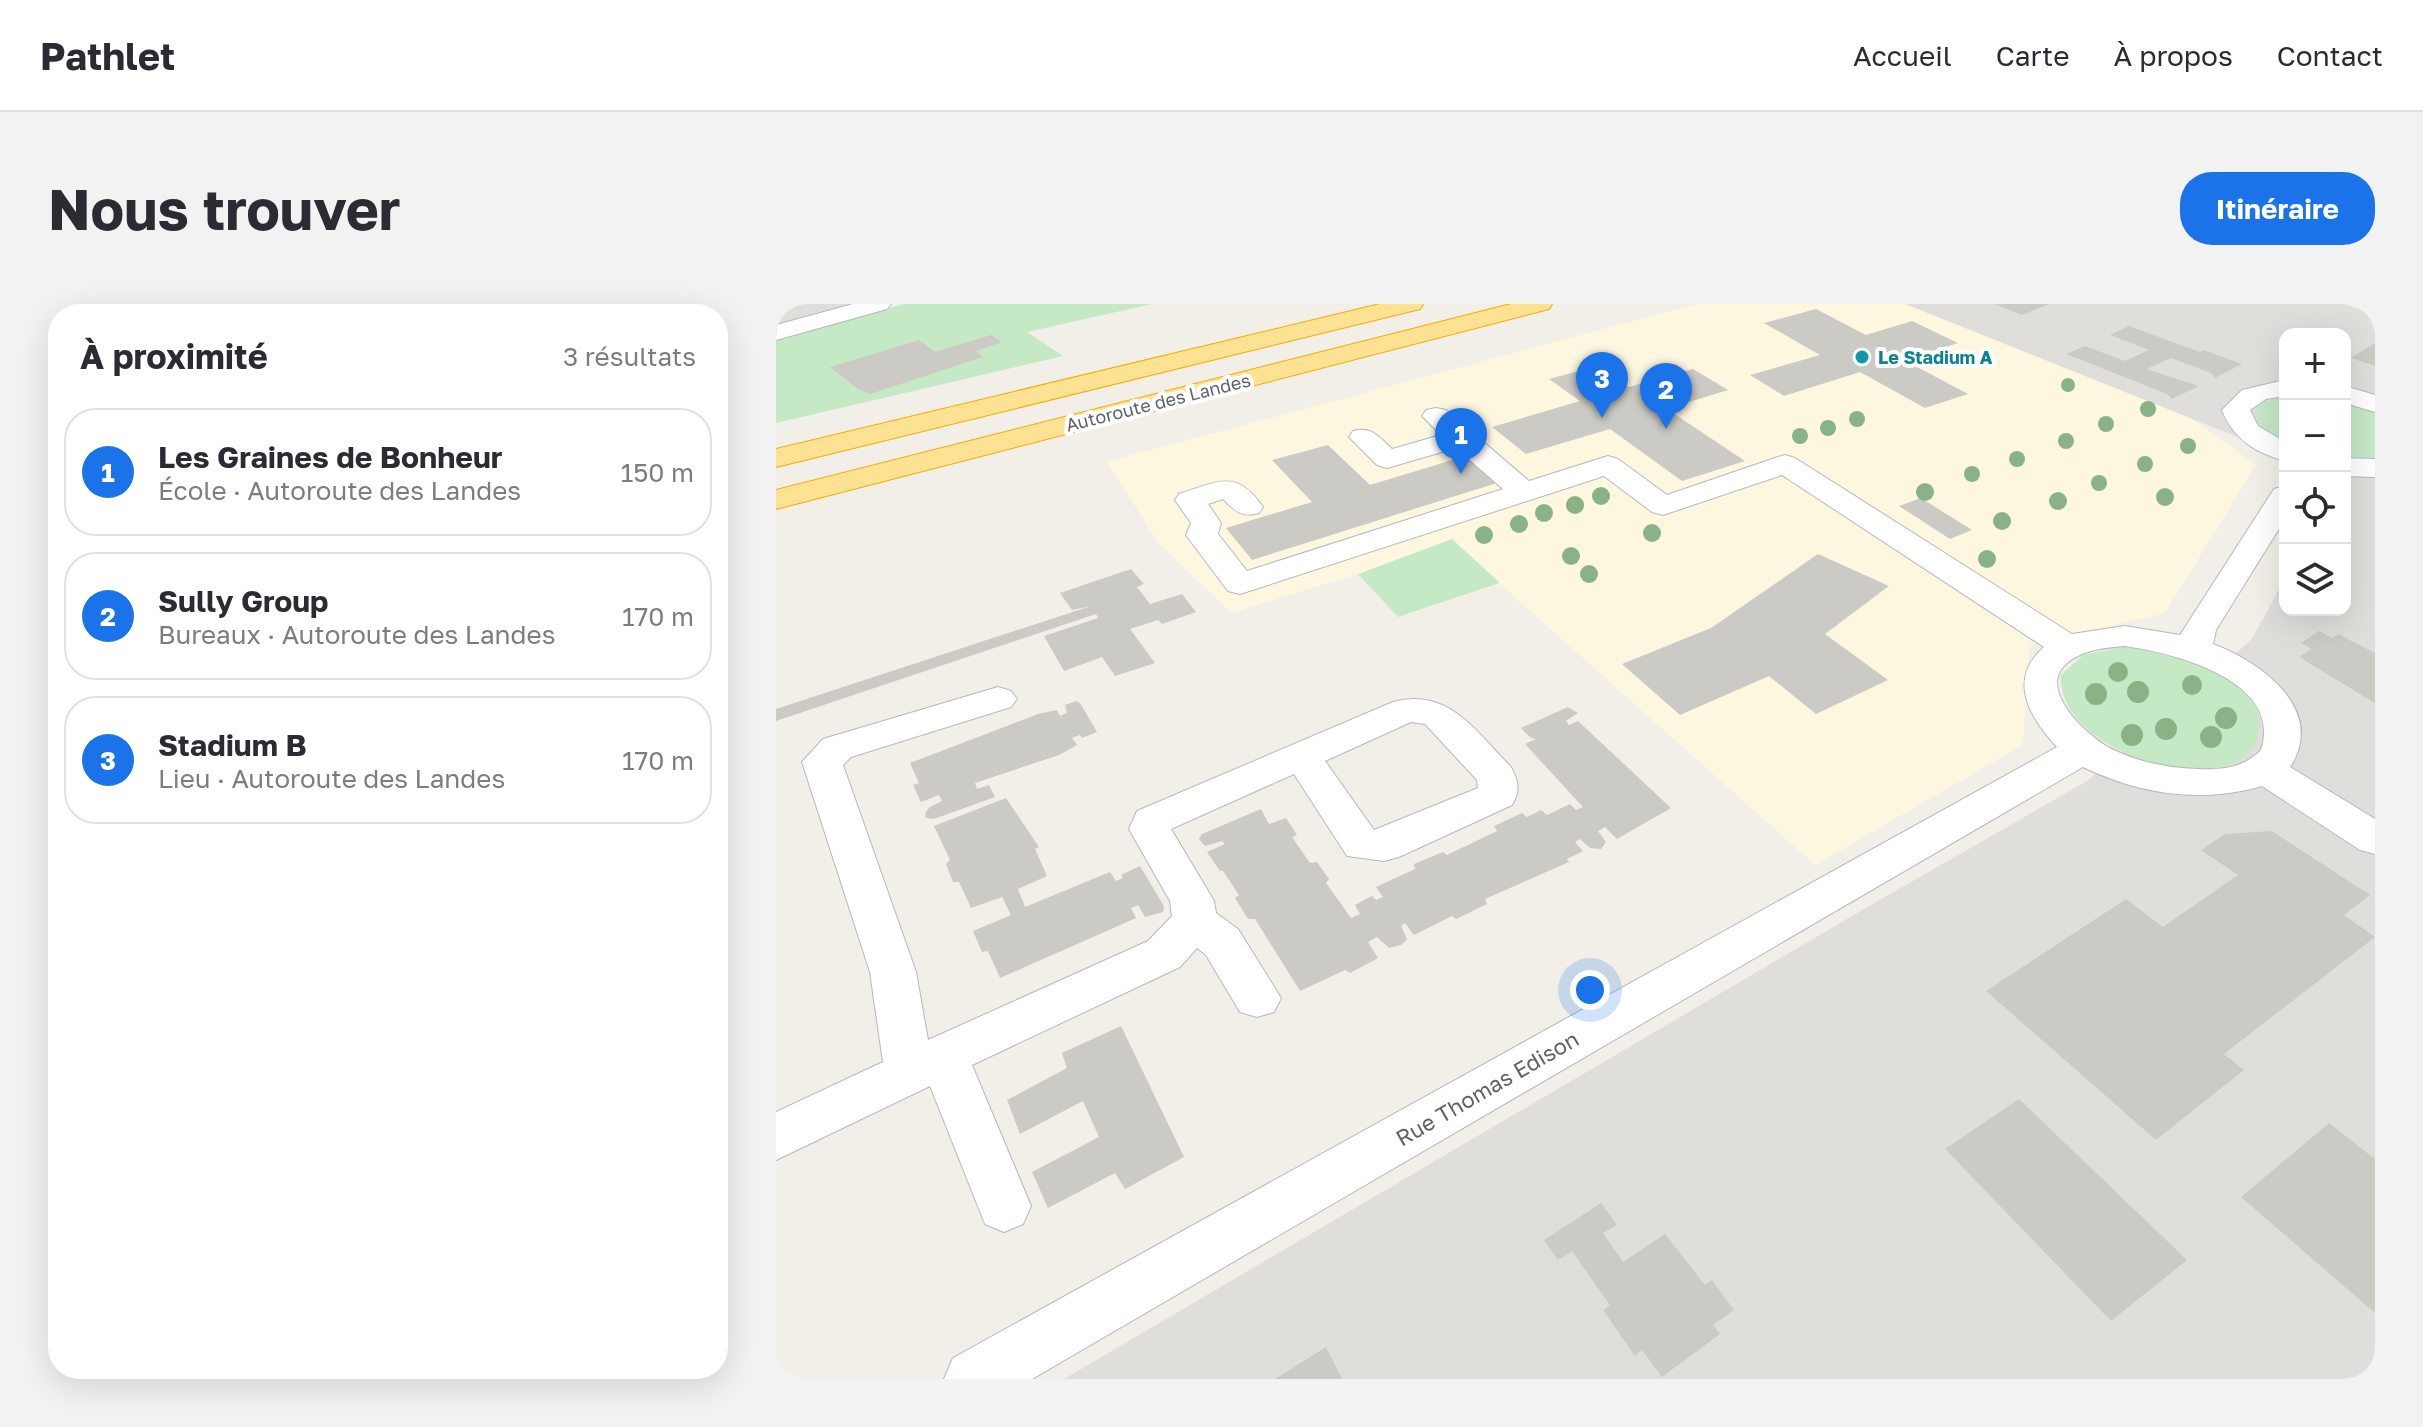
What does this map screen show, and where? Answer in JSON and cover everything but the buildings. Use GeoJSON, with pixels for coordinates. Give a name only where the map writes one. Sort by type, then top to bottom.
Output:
{"type":"FeatureCollection","features":[{"type":"Feature","properties":{"kind":"highway","name":"Autoroute des Landes"},"geometry":{"type":"LineString","coordinates":[[776,458],[1411,304]]}},
{"type":"Feature","properties":{"kind":"highway","name":"Autoroute des Landes"},"geometry":{"type":"LineString","coordinates":[[776,500],[1540,304]]}},
{"type":"Feature","properties":{"kind":"street"},"geometry":{"type":"LineString","coordinates":[[776,333],[879,304]]}},
{"type":"Feature","properties":{"kind":"street"},"geometry":{"type":"LineString","coordinates":[[2279,389],[2259,391],[2243,399],[2236,410],[2239,422],[2253,437],[2279,449]]}},
{"type":"Feature","properties":{"kind":"street"},"geometry":{"type":"LineString","coordinates":[[2351,396],[2375,404]]}},
{"type":"Feature","properties":{"kind":"street"},"geometry":{"type":"LineString","coordinates":[[1436,416],[1524,492]]}},
{"type":"Feature","properties":{"kind":"street"},"geometry":{"type":"LineString","coordinates":[[1363,437],[1387,459],[1461,438]]}},
{"type":"Feature","properties":{"kind":"street"},"geometry":{"type":"LineString","coordinates":[[1248,507],[1229,488],[1190,500],[1206,523],[1202,535],[1240,584],[1608,465],[1663,506],[1785,464],[2068,647]]}},
{"type":"Feature","properties":{"kind":"street"},"geometry":{"type":"LineString","coordinates":[[2351,467],[2375,468]]}},
{"type":"Feature","properties":{"kind":"street"},"geometry":{"type":"LineString","coordinates":[[2194,649],[2199,630],[2279,504]]}},
{"type":"Feature","properties":{"kind":"street"},"geometry":{"type":"LineString","coordinates":[[2125,636],[2194,649],[2246,676],[2276,708],[2283,725],[2284,742],[2277,757],[2264,769],[2228,782],[2179,783],[2129,771],[2084,749],[2052,721],[2039,691],[2045,665],[2068,647],[2094,638],[2125,636]]}},
{"type":"Feature","properties":{"kind":"street"},"geometry":{"type":"LineString","coordinates":[[998,699],[837,748],[822,762],[926,1064],[1004,1206]]}},
{"type":"Feature","properties":{"kind":"street"},"geometry":{"type":"LineString","coordinates":[[1257,998],[1222,942],[1195,921],[1192,901],[1150,829],[1152,821],[1301,755],[1406,710],[1423,710],[1438,715],[1497,777],[1498,795],[1384,846],[1371,847],[1362,845],[1301,755]]}},
{"type":"Feature","properties":{"kind":"street","name":"Rue Thomas Edison"},"geometry":{"type":"LineString","coordinates":[[974,1379],[2084,749]]}},
{"type":"Feature","properties":{"kind":"street"},"geometry":{"type":"LineString","coordinates":[[2264,769],[2375,839]]}},
{"type":"Feature","properties":{"kind":"street"},"geometry":{"type":"LineString","coordinates":[[776,1137],[1164,954],[1195,921]]}},
{"type":"Feature","properties":{"kind":"shaded area"},"geometry":{"type":"Polygon","coordinates":[[[776,304],[851,304],[776,326],[776,304]]]}},
{"type":"Feature","properties":{"kind":"shaded area"},"geometry":{"type":"Polygon","coordinates":[[[1697,304],[1906,304],[2191,418],[2256,465],[2165,613],[2030,645],[2023,745],[1815,865],[1500,584],[1398,617],[1358,574],[1231,613],[1159,543],[1106,462],[1697,304]]]}},
{"type":"Feature","properties":{"kind":"shaded area"},"geometry":{"type":"Polygon","coordinates":[[[1905,304],[2344,304],[2375,315],[2375,1379],[1064,1379],[2087,781],[2252,639],[2279,589],[2279,616],[2351,616],[2351,328],[2279,328],[2279,454],[1905,304]]]}},
{"type":"Feature","properties":{"kind":"green space"},"geometry":{"type":"Polygon","coordinates":[[[904,304],[1152,304],[1027,332],[1063,356],[776,423],[776,341],[904,304]]]}},
{"type":"Feature","properties":{"kind":"green space"},"geometry":{"type":"Polygon","coordinates":[[[2279,398],[2279,440],[2260,426],[2256,415],[2256,408],[2279,398]]]}},
{"type":"Feature","properties":{"kind":"green space"},"geometry":{"type":"Polygon","coordinates":[[[2351,403],[2375,411],[2375,460],[2351,460],[2351,403]]]}},
{"type":"Feature","properties":{"kind":"green space"},"geometry":{"type":"Polygon","coordinates":[[[1452,539],[1500,583],[1398,617],[1358,574],[1452,539]]]}},
{"type":"Feature","properties":{"kind":"green space"},"geometry":{"type":"Polygon","coordinates":[[[2123,647],[2171,653],[2199,663],[2230,680],[2243,691],[2259,717],[2259,732],[2252,748],[2239,760],[2216,768],[2188,769],[2158,764],[2102,740],[2080,721],[2065,700],[2061,675],[2083,655],[2123,647]]]}},
{"type":"Feature","properties":{"kind":"place","name":"Le Stadium A"},"geometry":{"type":"Point","coordinates":[1862,357]}},
{"type":"Feature","properties":{"kind":"place","name":"Stadium B"},"geometry":{"type":"Point","coordinates":[1602,418]}},
{"type":"Feature","properties":{"kind":"place","name":"Sully Group"},"geometry":{"type":"Point","coordinates":[1666,429]}},
{"type":"Feature","properties":{"kind":"place","name":"Les Graines de Bonheur"},"geometry":{"type":"Point","coordinates":[1461,474]}}]}
